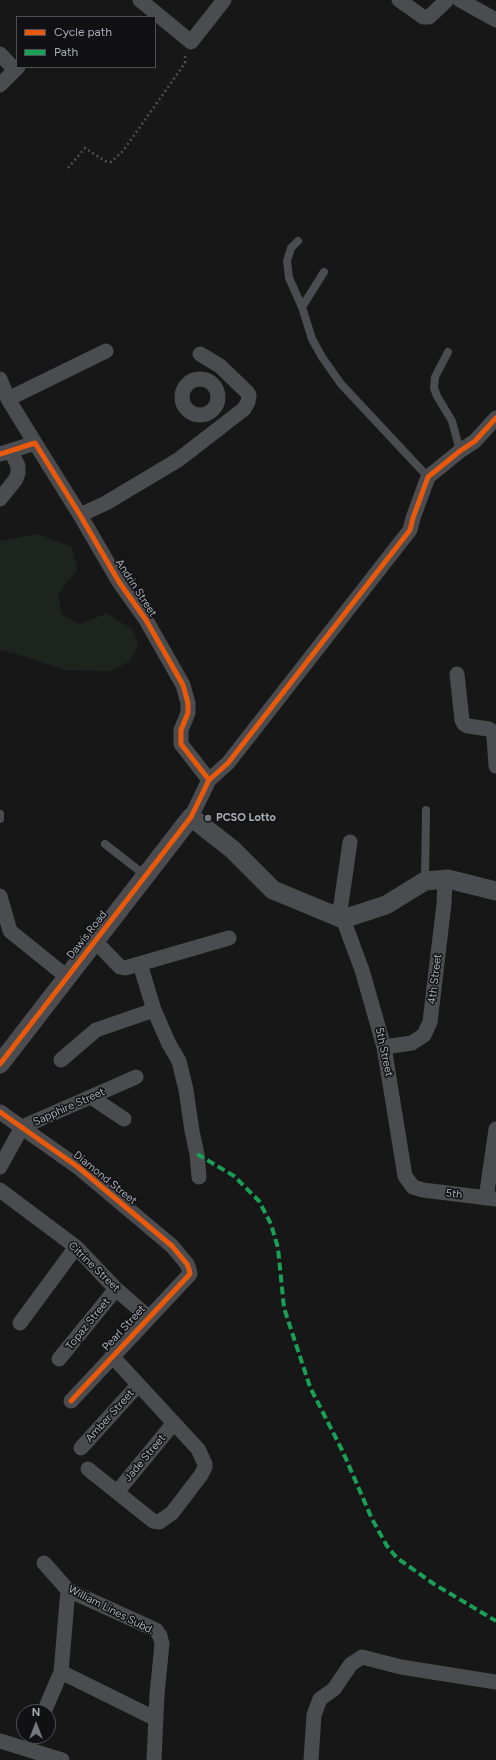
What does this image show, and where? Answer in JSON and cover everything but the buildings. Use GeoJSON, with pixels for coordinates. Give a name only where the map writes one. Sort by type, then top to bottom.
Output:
{"type":"FeatureCollection","features":[{"type":"Feature","properties":{"kind":"street"},"geometry":{"type":"LineString","coordinates":[[140,0],[191,42],[224,0]]}},
{"type":"Feature","properties":{"kind":"street"},"geometry":{"type":"LineString","coordinates":[[399,0],[423,17],[429,17],[447,0]]}},
{"type":"Feature","properties":{"kind":"street"},"geometry":{"type":"LineString","coordinates":[[460,0],[496,20]]}},
{"type":"Feature","properties":{"kind":"street"},"geometry":{"type":"LineString","coordinates":[[0,54],[16,67]]}},
{"type":"Feature","properties":{"kind":"street"},"geometry":{"type":"LineString","coordinates":[[0,85],[17,68]]}},
{"type":"Feature","properties":{"kind":"street"},"geometry":{"type":"LineString","coordinates":[[8,399],[106,351]]}},
{"type":"Feature","properties":{"kind":"street"},"geometry":{"type":"LineString","coordinates":[[80,515],[106,503],[178,460],[244,410],[248,402],[247,392],[220,366],[200,354]]}},
{"type":"Feature","properties":{"kind":"street","name":"Andrin Street"},"geometry":{"type":"LineString","coordinates":[[0,379],[8,399],[34,443],[80,515],[119,582],[146,620],[183,685],[188,703],[188,713],[182,730],[181,744],[209,780]]}},
{"type":"Feature","properties":{"kind":"street"},"geometry":{"type":"LineString","coordinates":[[210,412],[219,428]]}},
{"type":"Feature","properties":{"kind":"street"},"geometry":{"type":"LineString","coordinates":[[496,418],[475,441],[428,477],[416,507],[410,530],[228,763],[209,780],[191,817],[232,849],[273,890],[341,918],[386,905],[425,881],[445,879],[496,891]]}},
{"type":"Feature","properties":{"kind":"street"},"geometry":{"type":"LineString","coordinates":[[0,499],[16,479],[18,473],[18,466],[6,453],[34,443]]}},
{"type":"Feature","properties":{"kind":"street"},"geometry":{"type":"LineString","coordinates":[[457,674],[462,720],[464,724],[468,726],[489,729],[492,731],[494,736],[496,766]]}},
{"type":"Feature","properties":{"kind":"street","name":"Dawis Road"},"geometry":{"type":"LineString","coordinates":[[0,1064],[191,817]]}},
{"type":"Feature","properties":{"kind":"street"},"geometry":{"type":"LineString","coordinates":[[341,918],[350,842]]}},
{"type":"Feature","properties":{"kind":"street","name":"4th Street"},"geometry":{"type":"LineString","coordinates":[[384,1048],[412,1043],[424,1035],[430,1022],[444,904],[445,879]]}},
{"type":"Feature","properties":{"kind":"street"},"geometry":{"type":"LineString","coordinates":[[0,896],[10,931],[67,977]]}},
{"type":"Feature","properties":{"kind":"street","name":"5th Street"},"geometry":{"type":"LineString","coordinates":[[341,918],[362,970],[384,1048],[405,1176],[412,1187]]}},
{"type":"Feature","properties":{"kind":"street"},"geometry":{"type":"LineString","coordinates":[[95,941],[120,967],[125,968],[229,938]]}},
{"type":"Feature","properties":{"kind":"street"},"geometry":{"type":"LineString","coordinates":[[140,964],[154,1010],[169,1044],[179,1061],[186,1090],[197,1154],[198,1177]]}},
{"type":"Feature","properties":{"kind":"street"},"geometry":{"type":"LineString","coordinates":[[61,1060],[96,1030],[154,1010]]}},
{"type":"Feature","properties":{"kind":"street","name":"Sapphire Street"},"geometry":{"type":"LineString","coordinates":[[0,1167],[22,1127],[136,1077]]}},
{"type":"Feature","properties":{"kind":"street"},"geometry":{"type":"LineString","coordinates":[[91,1097],[124,1119]]}},
{"type":"Feature","properties":{"kind":"street","name":"Diamond Street"},"geometry":{"type":"LineString","coordinates":[[0,1112],[78,1167],[172,1246],[189,1268]]}},
{"type":"Feature","properties":{"kind":"street"},"geometry":{"type":"LineString","coordinates":[[491,1198],[496,1129]]}},
{"type":"Feature","properties":{"kind":"street","name":"5th"},"geometry":{"type":"LineString","coordinates":[[412,1187],[423,1190],[491,1198]]}},
{"type":"Feature","properties":{"kind":"street","name":"Citrine Street"},"geometry":{"type":"LineString","coordinates":[[0,1190],[76,1247],[116,1289],[148,1317]]}},
{"type":"Feature","properties":{"kind":"street"},"geometry":{"type":"LineString","coordinates":[[20,1323],[76,1247]]}},
{"type":"Feature","properties":{"kind":"street","name":"Pearl Street"},"geometry":{"type":"LineString","coordinates":[[71,1401],[148,1317],[190,1274],[189,1268]]}},
{"type":"Feature","properties":{"kind":"street","name":"Topaz Street"},"geometry":{"type":"LineString","coordinates":[[59,1359],[116,1289]]}},
{"type":"Feature","properties":{"kind":"street"},"geometry":{"type":"LineString","coordinates":[[88,1469],[153,1521],[159,1522],[172,1513],[201,1475],[205,1464],[198,1449],[173,1424],[112,1356]]}},
{"type":"Feature","properties":{"kind":"street","name":"Amber Street"},"geometry":{"type":"LineString","coordinates":[[81,1448],[138,1384]]}},
{"type":"Feature","properties":{"kind":"street","name":"Jade Street"},"geometry":{"type":"LineString","coordinates":[[117,1492],[173,1424]]}},
{"type":"Feature","properties":{"kind":"street","name":"William Lines Subd."},"geometry":{"type":"LineString","coordinates":[[44,1563],[68,1590],[156,1630],[162,1644],[154,1760]]}},
{"type":"Feature","properties":{"kind":"street"},"geometry":{"type":"LineString","coordinates":[[48,1704],[62,1672],[68,1590]]}},
{"type":"Feature","properties":{"kind":"street"},"geometry":{"type":"LineString","coordinates":[[311,1760],[314,1715],[320,1699],[334,1689],[351,1664],[362,1657],[401,1667],[496,1682]]}},
{"type":"Feature","properties":{"kind":"street"},"geometry":{"type":"LineString","coordinates":[[62,1672],[156,1719]]}},
{"type":"Feature","properties":{"kind":"street"},"geometry":{"type":"LineString","coordinates":[[0,1742],[16,1742]]}},
{"type":"Feature","properties":{"kind":"street"},"geometry":{"type":"LineString","coordinates":[[34,1744],[62,1760]]}},
{"type":"Feature","properties":{"kind":"lane"},"geometry":{"type":"LineString","coordinates":[[298,241],[291,248],[287,261],[289,278],[302,307],[312,340],[332,373],[428,477]]}},
{"type":"Feature","properties":{"kind":"lane"},"geometry":{"type":"LineString","coordinates":[[302,307],[324,272]]}},
{"type":"Feature","properties":{"kind":"lane"},"geometry":{"type":"LineString","coordinates":[[448,352],[435,377],[434,388],[452,421],[460,451]]}},
{"type":"Feature","properties":{"kind":"lane"},"geometry":{"type":"LineString","coordinates":[[425,881],[426,810]]}},
{"type":"Feature","properties":{"kind":"lane"},"geometry":{"type":"LineString","coordinates":[[0,814],[0,819]]}},
{"type":"Feature","properties":{"kind":"lane"},"geometry":{"type":"LineString","coordinates":[[104,844],[146,876]]}},
{"type":"Feature","properties":{"kind":"path"},"geometry":{"type":"LineString","coordinates":[[68,168],[85,148],[105,161],[111,162],[123,151],[185,63],[185,55],[191,42]]}},
{"type":"Feature","properties":{"kind":"shaded area"},"geometry":{"type":"Polygon","coordinates":[[[38,534],[72,547],[77,570],[58,594],[62,615],[80,624],[107,613],[133,630],[138,646],[130,661],[111,671],[64,670],[0,650],[0,541],[38,534]]]}},
{"type":"Feature","properties":{"kind":"marked path"},"geometry":{"type":"LineString","coordinates":[[197,1154],[234,1176],[259,1201],[271,1224],[278,1248],[284,1308],[310,1387],[343,1452],[372,1519],[387,1546],[397,1558],[434,1584],[496,1621]]}},
{"type":"Feature","properties":{"kind":"cycle path"},"geometry":{"type":"LineString","coordinates":[[0,1064],[191,817],[209,780],[228,763],[410,530],[428,477],[475,441],[496,418]]}},
{"type":"Feature","properties":{"kind":"cycle path"},"geometry":{"type":"LineString","coordinates":[[0,454],[35,443],[80,515],[119,582],[146,620],[183,685],[188,703],[188,713],[181,730],[181,744],[209,780]]}},
{"type":"Feature","properties":{"kind":"cycle path"},"geometry":{"type":"LineString","coordinates":[[0,1112],[78,1167],[172,1246],[187,1264],[189,1269],[190,1274],[71,1401]]}},
{"type":"Feature","properties":{"kind":"place","name":"PCSO Lotto"},"geometry":{"type":"Point","coordinates":[208,818]}}]}
